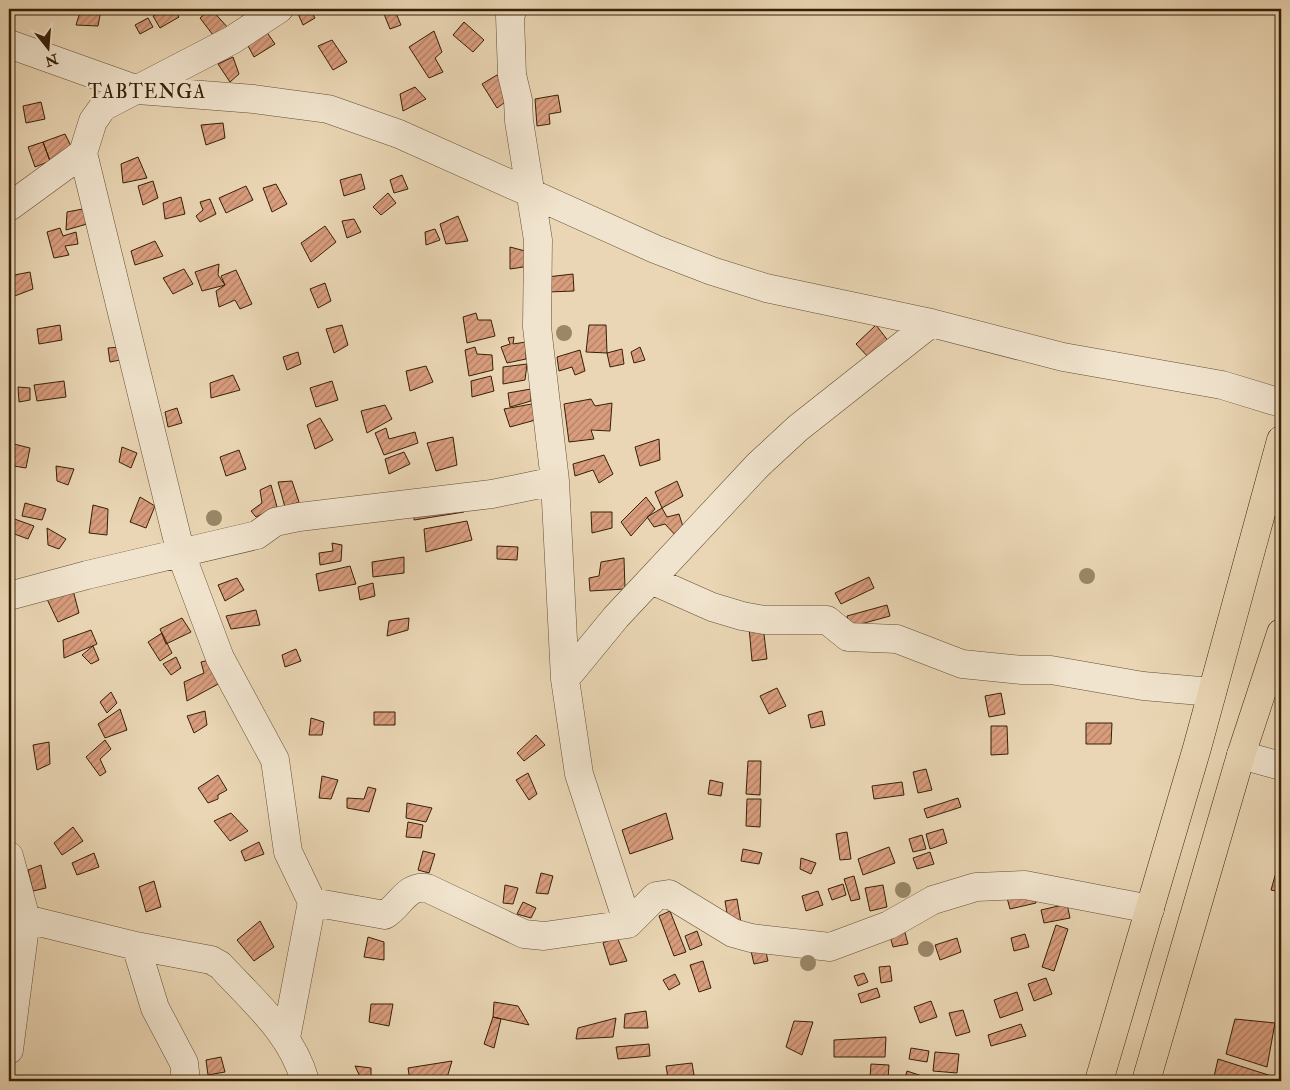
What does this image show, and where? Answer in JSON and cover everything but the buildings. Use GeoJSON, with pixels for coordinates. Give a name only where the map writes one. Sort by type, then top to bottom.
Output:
{"type":"FeatureCollection","features":[{"type":"Feature","properties":{"kind":"main road"},"geometry":{"type":"LineString","coordinates":[[1099,1081],[1212,692],[1281,440]]}},
{"type":"Feature","properties":{"kind":"main road"},"geometry":{"type":"LineString","coordinates":[[1146,1081],[1241,755],[1281,633]]}},
{"type":"Feature","properties":{"kind":"street"},"geometry":{"type":"LineString","coordinates":[[279,9],[232,40],[103,107],[93,121],[84,153],[181,554],[220,658],[275,760],[288,852],[312,902],[286,1038]]}},
{"type":"Feature","properties":{"kind":"street"},"geometry":{"type":"LineString","coordinates":[[513,9],[510,16],[512,75],[518,100],[538,240],[537,328],[555,481],[565,679],[579,774],[628,924]]}},
{"type":"Feature","properties":{"kind":"street"},"geometry":{"type":"LineString","coordinates":[[9,44],[138,90],[254,98],[328,109],[399,134],[655,249],[712,271],[766,288],[931,323],[1063,357],[1222,386],[1281,403]]}},
{"type":"Feature","properties":{"kind":"street"},"geometry":{"type":"LineString","coordinates":[[9,207],[84,153]]}},
{"type":"Feature","properties":{"kind":"street"},"geometry":{"type":"LineString","coordinates":[[565,679],[616,618],[758,465],[798,428],[931,323]]}},
{"type":"Feature","properties":{"kind":"street"},"geometry":{"type":"LineString","coordinates":[[9,596],[87,575],[257,535],[275,522],[307,515],[492,494],[555,481]]}},
{"type":"Feature","properties":{"kind":"street"},"geometry":{"type":"LineString","coordinates":[[651,580],[712,607],[742,616],[764,620],[827,620],[848,638],[897,639],[962,664],[1022,670],[1051,670],[1143,686],[1212,692]]}},
{"type":"Feature","properties":{"kind":"street"},"geometry":{"type":"LineString","coordinates":[[1241,755],[1281,766]]}},
{"type":"Feature","properties":{"kind":"street"},"geometry":{"type":"LineString","coordinates":[[9,856],[17,918],[9,1050]]}},
{"type":"Feature","properties":{"kind":"street"},"geometry":{"type":"LineString","coordinates":[[312,902],[385,915],[410,890],[419,887],[427,888],[524,934],[563,934],[628,924],[656,896],[669,894],[734,933],[751,938],[830,947],[889,925],[940,897],[976,887],[1025,885],[1150,909]]}},
{"type":"Feature","properties":{"kind":"street"},"geometry":{"type":"LineString","coordinates":[[17,918],[136,946],[198,957],[220,965],[286,1038],[300,1062],[305,1081]]}},
{"type":"Feature","properties":{"kind":"street"},"geometry":{"type":"LineString","coordinates":[[136,946],[155,1008],[184,1063],[186,1081]]}},
{"type":"Feature","properties":{"kind":"district","name":"TABTENGA"},"geometry":{"type":"Point","coordinates":[147,91]}}]}
